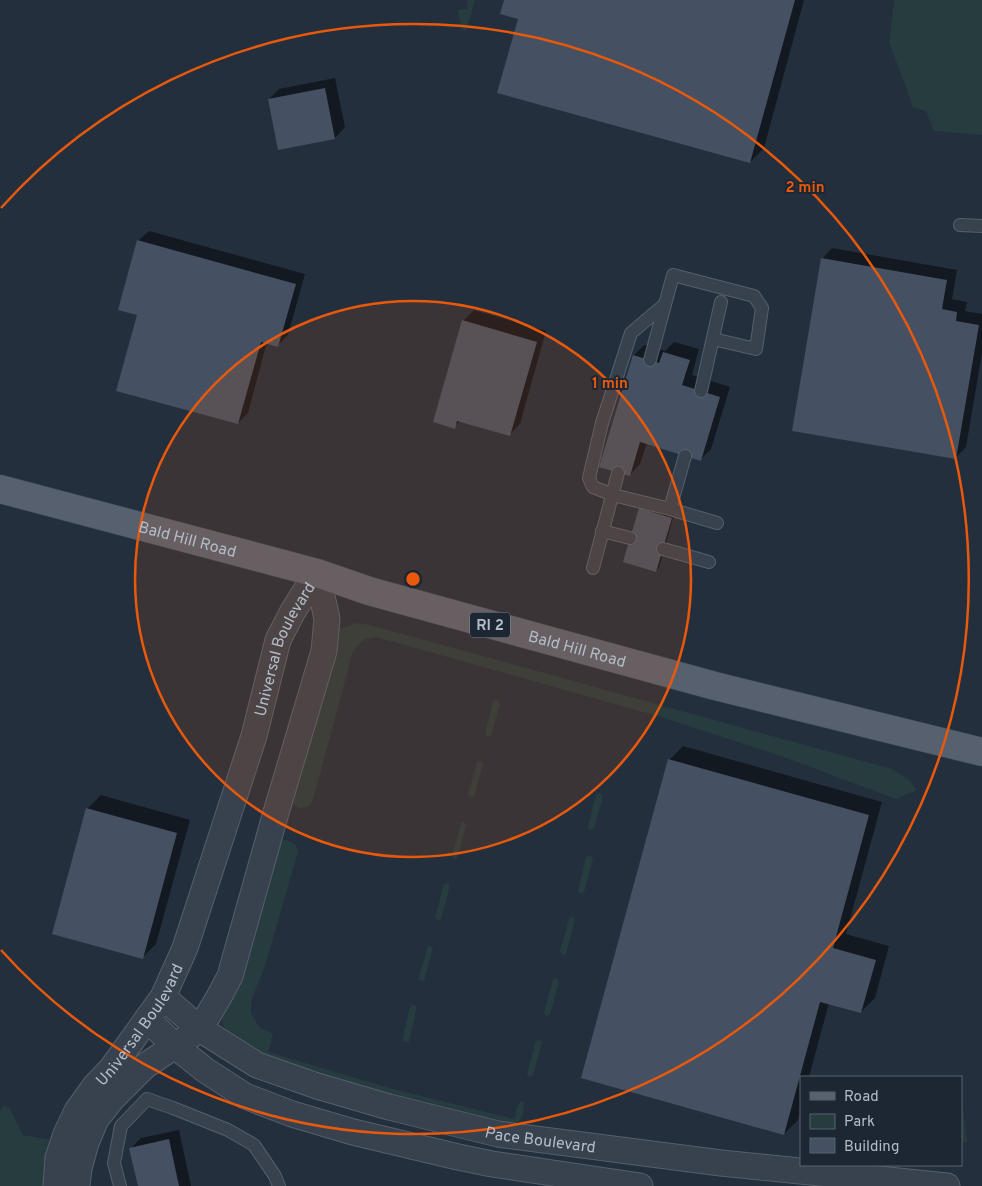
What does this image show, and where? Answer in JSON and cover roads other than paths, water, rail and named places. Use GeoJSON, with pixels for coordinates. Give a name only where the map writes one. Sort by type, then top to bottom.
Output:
{"type":"FeatureCollection","features":[{"type":"Feature","properties":{"kind":"main road","name":"Bald Hill Road"},"geometry":{"type":"LineString","coordinates":[[0,489],[317,573],[369,592],[699,681],[982,752]]}},
{"type":"Feature","properties":{"kind":"street","name":"Universal Boulevard"},"geometry":{"type":"LineString","coordinates":[[56,1186],[58,1158],[66,1134],[77,1111],[95,1086],[112,1068],[163,997],[185,948],[254,736],[278,640],[292,611],[317,573]]}},
{"type":"Feature","properties":{"kind":"street","name":"Universal Boulevard"},"geometry":{"type":"LineString","coordinates":[[77,1186],[79,1168],[86,1143],[96,1119],[112,1099],[145,1066],[200,1029],[230,976],[324,651],[327,619],[317,573]]}},
{"type":"Feature","properties":{"kind":"street","name":"Pace Boulevard"},"geometry":{"type":"LineString","coordinates":[[163,997],[200,1029],[257,1065],[317,1086],[389,1107],[498,1134],[721,1163],[947,1186]]}},
{"type":"Feature","properties":{"kind":"street","name":"Pace Boulevard"},"geometry":{"type":"LineString","coordinates":[[147,1019],[175,1046],[205,1070],[245,1096],[300,1116],[362,1134],[458,1157],[492,1164],[640,1186]]}},
{"type":"Feature","properties":{"kind":"lane"},"geometry":{"type":"LineString","coordinates":[[960,225],[982,226]]}},
{"type":"Feature","properties":{"kind":"lane"},"geometry":{"type":"LineString","coordinates":[[650,360],[673,275],[754,296],[762,308],[756,348],[713,339]]}},
{"type":"Feature","properties":{"kind":"lane"},"geometry":{"type":"LineString","coordinates":[[701,391],[721,302]]}},
{"type":"Feature","properties":{"kind":"lane"},"geometry":{"type":"LineString","coordinates":[[664,305],[631,333],[602,423],[589,478],[593,487],[613,495],[717,523]]}},
{"type":"Feature","properties":{"kind":"lane"},"geometry":{"type":"LineString","coordinates":[[670,509],[685,456]]}},
{"type":"Feature","properties":{"kind":"lane"},"geometry":{"type":"LineString","coordinates":[[593,568],[618,473]]}},
{"type":"Feature","properties":{"kind":"lane"},"geometry":{"type":"LineString","coordinates":[[602,531],[630,538]]}},
{"type":"Feature","properties":{"kind":"lane"},"geometry":{"type":"LineString","coordinates":[[663,549],[709,562]]}},
{"type":"Feature","properties":{"kind":"lane"},"geometry":{"type":"LineString","coordinates":[[120,1186],[114,1163],[121,1126],[147,1099],[228,1130],[254,1146],[275,1176],[279,1186]]}}]}
